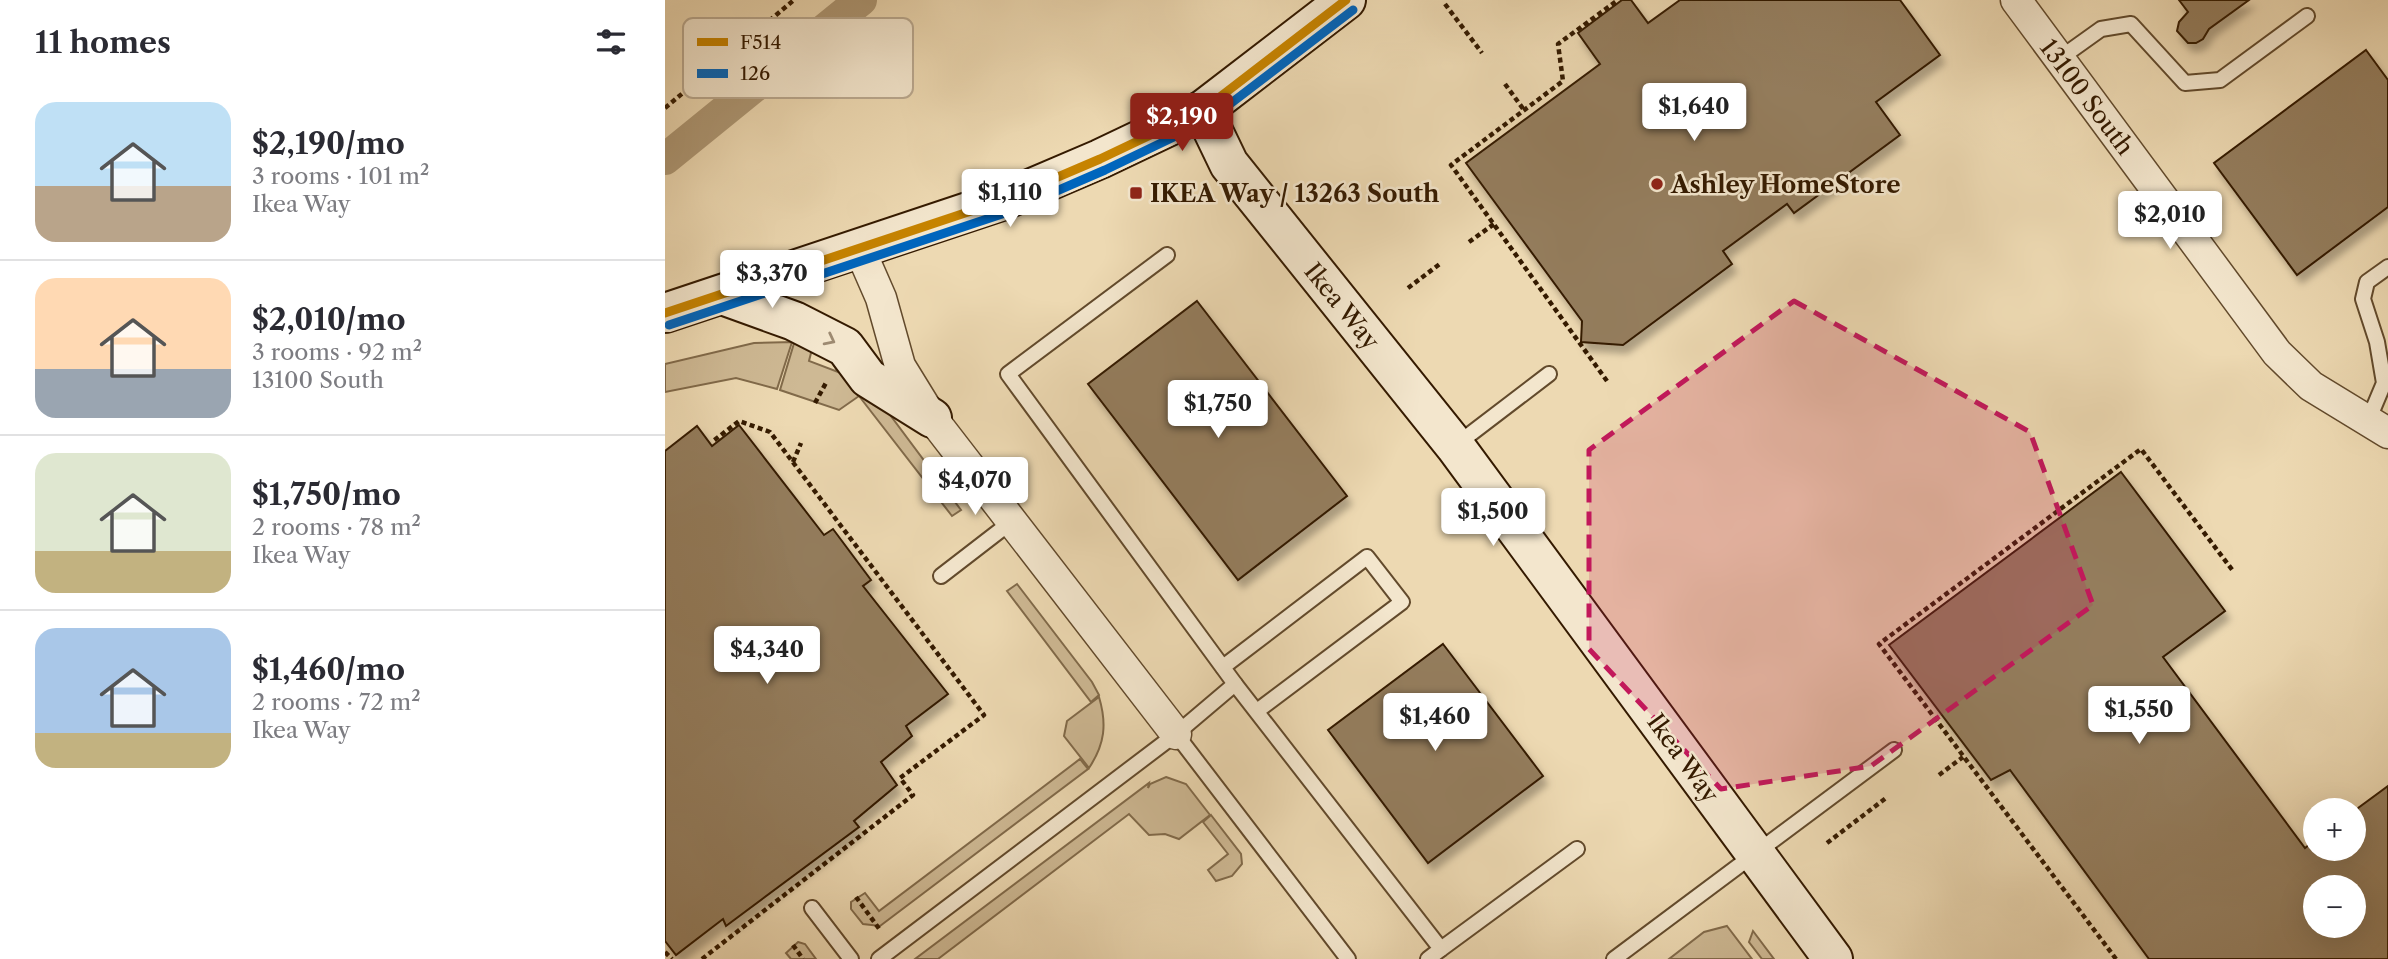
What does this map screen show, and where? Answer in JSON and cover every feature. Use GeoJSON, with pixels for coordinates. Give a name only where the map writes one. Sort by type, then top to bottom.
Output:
{"type":"FeatureCollection","features":[{"type":"Feature","properties":{"kind":"street"},"geometry":{"type":"LineString","coordinates":[[665,313],[1004,200],[1203,110],[1346,0]]}},
{"type":"Feature","properties":{"kind":"street","name":"13100 South"},"geometry":{"type":"LineString","coordinates":[[2016,0],[2277,353],[2311,386],[2378,427]]}},
{"type":"Feature","properties":{"kind":"street","name":"Ikea Way"},"geometry":{"type":"LineString","coordinates":[[1203,110],[1229,164],[1455,446],[1833,959]]}},
{"type":"Feature","properties":{"kind":"street"},"geometry":{"type":"LineString","coordinates":[[860,250],[881,298],[899,366],[932,418],[1176,734]]}},
{"type":"Feature","properties":{"kind":"street"},"geometry":{"type":"LineString","coordinates":[[722,295],[794,321],[845,347],[868,378],[932,418]]}},
{"type":"Feature","properties":{"kind":"lane"},"geometry":{"type":"LineString","coordinates":[[2059,59],[2101,29],[2131,24],[2185,83],[2221,80],[2307,16]]}},
{"type":"Feature","properties":{"kind":"lane"},"geometry":{"type":"LineString","coordinates":[[1167,255],[1008,374],[1235,684],[1441,949]]}},
{"type":"Feature","properties":{"kind":"lane"},"geometry":{"type":"LineString","coordinates":[[2378,427],[2386,382],[2363,299],[2367,282],[2388,267]]}},
{"type":"Feature","properties":{"kind":"lane"},"geometry":{"type":"LineString","coordinates":[[1455,446],[1549,374]]}},
{"type":"Feature","properties":{"kind":"lane"},"geometry":{"type":"LineString","coordinates":[[941,576],[1011,522]]}},
{"type":"Feature","properties":{"kind":"lane"},"geometry":{"type":"LineString","coordinates":[[1223,667],[1367,557],[1402,602],[1257,711]]}},
{"type":"Feature","properties":{"kind":"lane"},"geometry":{"type":"LineString","coordinates":[[879,959],[1176,734],[1235,684]]}},
{"type":"Feature","properties":{"kind":"lane"},"geometry":{"type":"LineString","coordinates":[[1176,734],[1347,959]]}},
{"type":"Feature","properties":{"kind":"lane"},"geometry":{"type":"LineString","coordinates":[[1614,959],[1894,750]]}},
{"type":"Feature","properties":{"kind":"lane"},"geometry":{"type":"LineString","coordinates":[[1428,959],[1577,849]]}},
{"type":"Feature","properties":{"kind":"lane"},"geometry":{"type":"LineString","coordinates":[[813,908],[851,959]]}},
{"type":"Feature","properties":{"kind":"path"},"geometry":{"type":"LineString","coordinates":[[773,18],[795,0]]}},
{"type":"Feature","properties":{"kind":"path"},"geometry":{"type":"LineString","coordinates":[[1607,381],[1451,165],[1563,81],[1558,44],[1618,0]]}},
{"type":"Feature","properties":{"kind":"path"},"geometry":{"type":"LineString","coordinates":[[1445,4],[1482,53]]}},
{"type":"Feature","properties":{"kind":"path"},"geometry":{"type":"LineString","coordinates":[[1505,84],[1524,110]]}},
{"type":"Feature","properties":{"kind":"path"},"geometry":{"type":"LineString","coordinates":[[665,108],[683,93]]}},
{"type":"Feature","properties":{"kind":"path"},"geometry":{"type":"LineString","coordinates":[[1469,242],[1494,224]]}},
{"type":"Feature","properties":{"kind":"path"},"geometry":{"type":"LineString","coordinates":[[1408,288],[1441,263]]}},
{"type":"Feature","properties":{"kind":"path"},"geometry":{"type":"LineString","coordinates":[[702,959],[913,795],[900,778],[984,715],[770,432],[739,421],[712,442]]}},
{"type":"Feature","properties":{"kind":"path"},"geometry":{"type":"LineString","coordinates":[[793,461],[801,443]]}},
{"type":"Feature","properties":{"kind":"path"},"geometry":{"type":"LineString","coordinates":[[2116,959],[1879,644],[2141,449],[2232,570]]}},
{"type":"Feature","properties":{"kind":"path"},"geometry":{"type":"LineString","coordinates":[[1939,775],[1963,757]]}},
{"type":"Feature","properties":{"kind":"path"},"geometry":{"type":"LineString","coordinates":[[1827,843],[1886,798]]}},
{"type":"Feature","properties":{"kind":"path"},"geometry":{"type":"LineString","coordinates":[[856,897],[881,932]]}},
{"type":"Feature","properties":{"kind":"path"},"geometry":{"type":"LineString","coordinates":[[793,945],[803,959]]}},
{"type":"Feature","properties":{"kind":"path"},"geometry":{"type":"LineString","coordinates":[[665,952],[672,959]]}},
{"type":"Feature","properties":{"kind":"highlighted area"},"geometry":{"type":"Polygon","coordinates":[[[1794,301],[2030,432],[2093,605],[1871,766],[1721,789],[1589,649],[1589,450],[1794,301]]]}},
{"type":"Feature","properties":{"kind":"shaded area"},"geometry":{"type":"Polygon","coordinates":[[[795,340],[813,345],[809,361],[838,372],[831,361],[861,376],[961,510],[952,516],[859,396],[839,410],[780,390],[795,340]]]}},
{"type":"Feature","properties":{"kind":"shaded area"},"geometry":{"type":"Polygon","coordinates":[[[792,342],[777,389],[736,378],[665,392],[665,364],[754,343],[792,342]]]}},
{"type":"Feature","properties":{"kind":"shaded area"},"geometry":{"type":"Polygon","coordinates":[[[1017,584],[1092,682],[1099,695],[1091,702],[1007,591],[1017,584]]]}},
{"type":"Feature","properties":{"kind":"shaded area"},"geometry":{"type":"Polygon","coordinates":[[[1099,697],[1103,734],[1089,768],[1064,736],[1067,721],[1099,697]]]}},
{"type":"Feature","properties":{"kind":"shaded area"},"geometry":{"type":"Polygon","coordinates":[[[1080,759],[1088,769],[880,926],[863,924],[851,909],[851,902],[865,893],[879,911],[1080,759]]]}},
{"type":"Feature","properties":{"kind":"shaded area"},"geometry":{"type":"Polygon","coordinates":[[[1166,777],[1186,784],[1210,815],[1179,839],[1165,834],[1149,835],[1129,814],[938,959],[915,959],[1149,783],[1148,788],[1150,784],[1166,777]]]}},
{"type":"Feature","properties":{"kind":"shaded area"},"geometry":{"type":"Polygon","coordinates":[[[1211,815],[1241,854],[1242,864],[1232,876],[1216,881],[1208,870],[1228,854],[1203,822],[1211,815]]]}},
{"type":"Feature","properties":{"kind":"shaded area"},"geometry":{"type":"Polygon","coordinates":[[[1727,926],[1752,959],[1669,959],[1704,932],[1727,926]]]}},
{"type":"Feature","properties":{"kind":"shaded area"},"geometry":{"type":"Polygon","coordinates":[[[1753,931],[1774,959],[1762,959],[1749,942],[1753,931]]]}},
{"type":"Feature","properties":{"kind":"shaded area"},"geometry":{"type":"Polygon","coordinates":[[[798,942],[805,944],[816,959],[791,959],[786,953],[798,942]]]}},
{"type":"Feature","properties":{"kind":"building","name":"Ashley HomeStore"},"geometry":{"type":"Polygon","coordinates":[[[1622,0],[1631,0],[1648,23],[1680,0],[1900,0],[1940,55],[1876,102],[1900,135],[1794,213],[1787,204],[1723,251],[1732,264],[1623,345],[1581,342],[1582,321],[1466,163],[1600,64],[1578,33],[1622,0]]]}},
{"type":"Feature","properties":{"kind":"building"},"geometry":{"type":"Polygon","coordinates":[[[2179,0],[2249,0],[2209,29],[2203,39],[2188,43],[2177,31],[2179,22],[2188,12],[2179,0]]]}},
{"type":"Feature","properties":{"kind":"building"},"geometry":{"type":"Polygon","coordinates":[[[2366,50],[2388,80],[2388,207],[2297,275],[2214,163],[2366,50]]]}},
{"type":"Feature","properties":{"kind":"building"},"geometry":{"type":"Polygon","coordinates":[[[1197,301],[1347,496],[1238,580],[1088,384],[1197,301]]]}},
{"type":"Feature","properties":{"kind":"building"},"geometry":{"type":"Polygon","coordinates":[[[739,425],[824,535],[833,529],[871,580],[863,586],[948,694],[906,726],[912,736],[881,762],[897,785],[854,821],[859,827],[726,926],[723,919],[676,955],[665,941],[665,451],[697,426],[712,446],[739,425]]]}},
{"type":"Feature","properties":{"kind":"building"},"geometry":{"type":"Polygon","coordinates":[[[2121,472],[2225,611],[2163,657],[2303,845],[2303,861],[2366,861],[2366,802],[2388,786],[2388,959],[2149,959],[2010,770],[1991,780],[1889,645],[2121,472]]]}},
{"type":"Feature","properties":{"kind":"building"},"geometry":{"type":"Polygon","coordinates":[[[1443,644],[1543,776],[1428,863],[1328,730],[1443,644]]]}},
{"type":"Feature","properties":{"kind":"waterway"},"geometry":{"type":"LineString","coordinates":[[839,18],[861,0]]}},
{"type":"Feature","properties":{"kind":"waterway"},"geometry":{"type":"LineString","coordinates":[[665,159],[740,98]]}},
{"type":"Feature","properties":{"kind":"transit line","name":"F514"},"geometry":{"type":"LineString","coordinates":[[665,313],[1004,200],[1100,159],[1203,110],[1346,0]]}},
{"type":"Feature","properties":{"kind":"transit line","name":"126"},"geometry":{"type":"LineString","coordinates":[[669,325],[1008,212],[1105,170],[1209,120],[1353,10]]}},
{"type":"Feature","properties":{"kind":"place","name":"Ashley HomeStore"},"geometry":{"type":"Point","coordinates":[1657,184]}},
{"type":"Feature","properties":{"kind":"place","name":"IKEA Way / 13263 South"},"geometry":{"type":"Point","coordinates":[1136,193]}}]}
